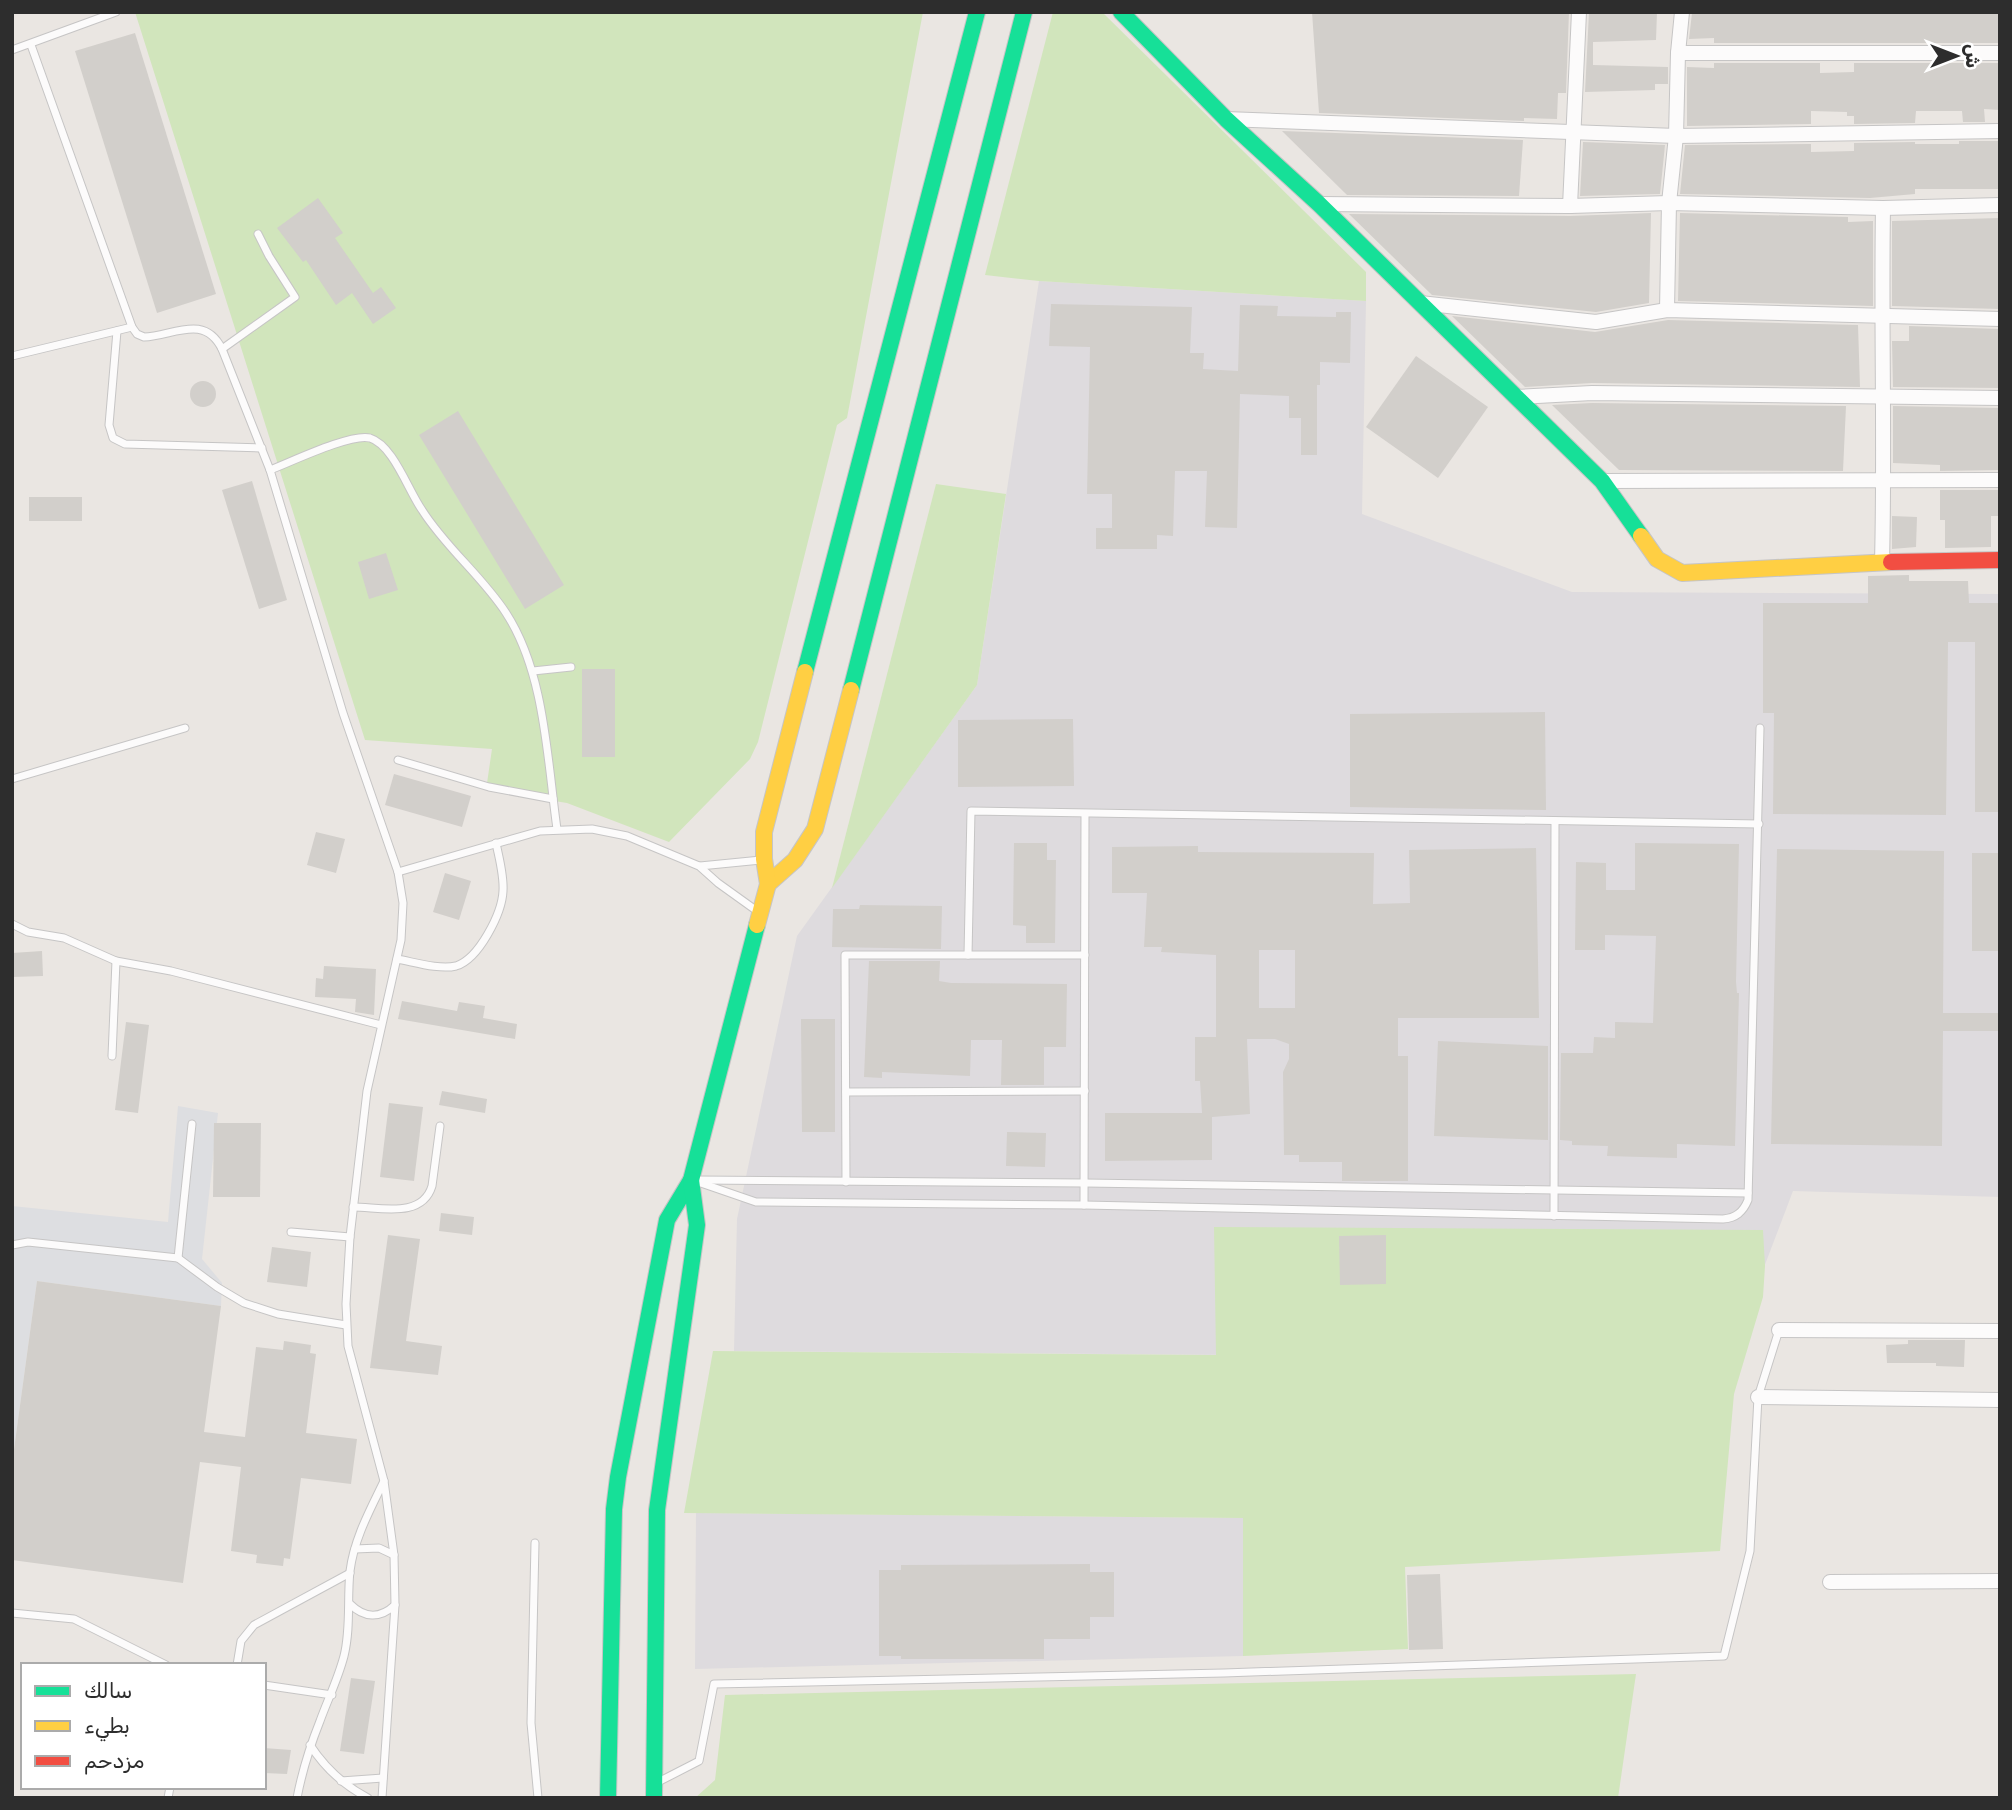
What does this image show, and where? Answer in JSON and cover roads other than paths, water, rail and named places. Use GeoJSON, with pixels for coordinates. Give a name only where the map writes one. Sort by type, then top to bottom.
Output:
{"type":"FeatureCollection","features":[{"type":"Feature","properties":{"kind":"main road"},"geometry":{"type":"LineString","coordinates":[[608,1798],[614,1509],[667,1220],[691,1180],[768,884],[764,832],[977,12]]}},
{"type":"Feature","properties":{"kind":"main road"},"geometry":{"type":"LineString","coordinates":[[768,884],[796,861],[815,829],[1024,12]]}},
{"type":"Feature","properties":{"kind":"main road"},"geometry":{"type":"LineString","coordinates":[[1121,12],[1226,119],[1318,204],[1602,481],[1657,559],[1682,573],[1882,562],[2000,560]]}},
{"type":"Feature","properties":{"kind":"main road"},"geometry":{"type":"LineString","coordinates":[[654,1791],[657,1510],[697,1225],[691,1180]]}},
{"type":"Feature","properties":{"kind":"street"},"geometry":{"type":"LineString","coordinates":[[1570,206],[1578,12]]}},
{"type":"Feature","properties":{"kind":"street"},"geometry":{"type":"LineString","coordinates":[[1667,310],[1669,203],[1676,136],[1682,12]]}},
{"type":"Feature","properties":{"kind":"street"},"geometry":{"type":"LineString","coordinates":[[1678,53],[2000,53]]}},
{"type":"Feature","properties":{"kind":"street"},"geometry":{"type":"LineString","coordinates":[[1226,119],[1676,136],[2000,131]]}},
{"type":"Feature","properties":{"kind":"street"},"geometry":{"type":"LineString","coordinates":[[1318,204],[1570,206],[1669,203],[1883,208],[2000,205]]}},
{"type":"Feature","properties":{"kind":"street"},"geometry":{"type":"LineString","coordinates":[[1882,562],[1883,208]]}},
{"type":"Feature","properties":{"kind":"street"},"geometry":{"type":"LineString","coordinates":[[1420,303],[1596,323],[1667,310],[2000,319]]}},
{"type":"Feature","properties":{"kind":"street"},"geometry":{"type":"LineString","coordinates":[[1517,397],[1592,393],[2000,398]]}},
{"type":"Feature","properties":{"kind":"street"},"geometry":{"type":"LineString","coordinates":[[1602,481],[2000,480]]}},
{"type":"Feature","properties":{"kind":"street"},"geometry":{"type":"LineString","coordinates":[[1779,1330],[2000,1331]]}},
{"type":"Feature","properties":{"kind":"street"},"geometry":{"type":"LineString","coordinates":[[1758,1397],[2000,1400]]}},
{"type":"Feature","properties":{"kind":"street"},"geometry":{"type":"LineString","coordinates":[[1830,1582],[2000,1581]]}},
{"type":"Feature","properties":{"kind":"lane"},"geometry":{"type":"LineString","coordinates":[[12,50],[116,12]]}},
{"type":"Feature","properties":{"kind":"lane"},"geometry":{"type":"LineString","coordinates":[[31,45],[131,327],[136,334],[144,337],[200,329],[214,335],[222,349],[270,470],[343,713],[398,872],[403,919],[397,959],[367,1091],[349,1237],[346,1325],[353,1366],[384,1481],[394,1555],[395,1605],[382,1798]]}},
{"type":"Feature","properties":{"kind":"lane"},"geometry":{"type":"LineString","coordinates":[[222,349],[295,297],[258,234]]}},
{"type":"Feature","properties":{"kind":"lane"},"geometry":{"type":"LineString","coordinates":[[12,356],[131,327]]}},
{"type":"Feature","properties":{"kind":"lane"},"geometry":{"type":"LineString","coordinates":[[117,331],[109,425],[113,438],[125,444],[261,448]]}},
{"type":"Feature","properties":{"kind":"lane"},"geometry":{"type":"LineString","coordinates":[[270,470],[353,438],[372,439],[393,456],[403,479],[430,523],[495,596],[522,642],[533,671],[557,829]]}},
{"type":"Feature","properties":{"kind":"lane"},"geometry":{"type":"LineString","coordinates":[[533,671],[571,667]]}},
{"type":"Feature","properties":{"kind":"lane"},"geometry":{"type":"LineString","coordinates":[[12,779],[185,728]]}},
{"type":"Feature","properties":{"kind":"lane"},"geometry":{"type":"LineString","coordinates":[[691,1180],[756,1202],[1084,1205],[1730,1219],[1745,1207],[1748,1193],[1760,728]]}},
{"type":"Feature","properties":{"kind":"lane"},"geometry":{"type":"LineString","coordinates":[[398,760],[489,787],[553,799]]}},
{"type":"Feature","properties":{"kind":"lane"},"geometry":{"type":"LineString","coordinates":[[968,956],[971,811],[1759,824]]}},
{"type":"Feature","properties":{"kind":"lane"},"geometry":{"type":"LineString","coordinates":[[1084,1205],[1085,814]]}},
{"type":"Feature","properties":{"kind":"lane"},"geometry":{"type":"LineString","coordinates":[[1554,1216],[1555,821]]}},
{"type":"Feature","properties":{"kind":"lane"},"geometry":{"type":"LineString","coordinates":[[398,872],[496,843],[557,829],[593,829],[627,836],[699,866],[759,913]]}},
{"type":"Feature","properties":{"kind":"lane"},"geometry":{"type":"LineString","coordinates":[[397,959],[448,967],[464,962],[476,952],[501,905],[503,878],[496,843]]}},
{"type":"Feature","properties":{"kind":"lane"},"geometry":{"type":"LineString","coordinates":[[699,866],[721,866],[764,859]]}},
{"type":"Feature","properties":{"kind":"lane"},"geometry":{"type":"LineString","coordinates":[[12,924],[28,932],[64,938],[116,961],[171,971],[381,1025]]}},
{"type":"Feature","properties":{"kind":"lane"},"geometry":{"type":"LineString","coordinates":[[846,1182],[845,956],[1085,956]]}},
{"type":"Feature","properties":{"kind":"lane"},"geometry":{"type":"LineString","coordinates":[[112,1056],[116,961]]}},
{"type":"Feature","properties":{"kind":"lane"},"geometry":{"type":"LineString","coordinates":[[846,1092],[1085,1091]]}},
{"type":"Feature","properties":{"kind":"lane"},"geometry":{"type":"LineString","coordinates":[[178,1258],[192,1124]]}},
{"type":"Feature","properties":{"kind":"lane"},"geometry":{"type":"LineString","coordinates":[[353,1207],[406,1208],[423,1203],[432,1186],[440,1126]]}},
{"type":"Feature","properties":{"kind":"lane"},"geometry":{"type":"LineString","coordinates":[[691,1180],[1748,1193]]}},
{"type":"Feature","properties":{"kind":"lane"},"geometry":{"type":"LineString","coordinates":[[290,1233],[349,1237]]}},
{"type":"Feature","properties":{"kind":"lane"},"geometry":{"type":"LineString","coordinates":[[12,1245],[28,1242],[178,1258],[244,1303],[278,1314],[346,1325]]}},
{"type":"Feature","properties":{"kind":"lane"},"geometry":{"type":"LineString","coordinates":[[654,1791],[699,1761],[714,1684],[1224,1673],[1724,1656],[1750,1551],[1758,1397],[1779,1330]]}},
{"type":"Feature","properties":{"kind":"lane"},"geometry":{"type":"LineString","coordinates":[[297,1798],[310,1745],[332,1695],[345,1651],[350,1573],[355,1549],[361,1529],[384,1481]]}},
{"type":"Feature","properties":{"kind":"lane"},"geometry":{"type":"LineString","coordinates":[[535,1543],[531,1723],[538,1798]]}},
{"type":"Feature","properties":{"kind":"lane"},"geometry":{"type":"LineString","coordinates":[[355,1549],[379,1548],[394,1555]]}},
{"type":"Feature","properties":{"kind":"lane"},"geometry":{"type":"LineString","coordinates":[[237,1663],[241,1642],[262,1618],[350,1573]]}},
{"type":"Feature","properties":{"kind":"lane"},"geometry":{"type":"LineString","coordinates":[[350,1604],[362,1613],[376,1615],[395,1605]]}},
{"type":"Feature","properties":{"kind":"lane"},"geometry":{"type":"LineString","coordinates":[[12,1613],[83,1622],[162,1663]]}},
{"type":"Feature","properties":{"kind":"lane"},"geometry":{"type":"LineString","coordinates":[[266,1685],[332,1695]]}},
{"type":"Feature","properties":{"kind":"lane"},"geometry":{"type":"LineString","coordinates":[[310,1745],[341,1781],[368,1798]]}},
{"type":"Feature","properties":{"kind":"lane"},"geometry":{"type":"LineString","coordinates":[[341,1781],[383,1777]]}}]}
